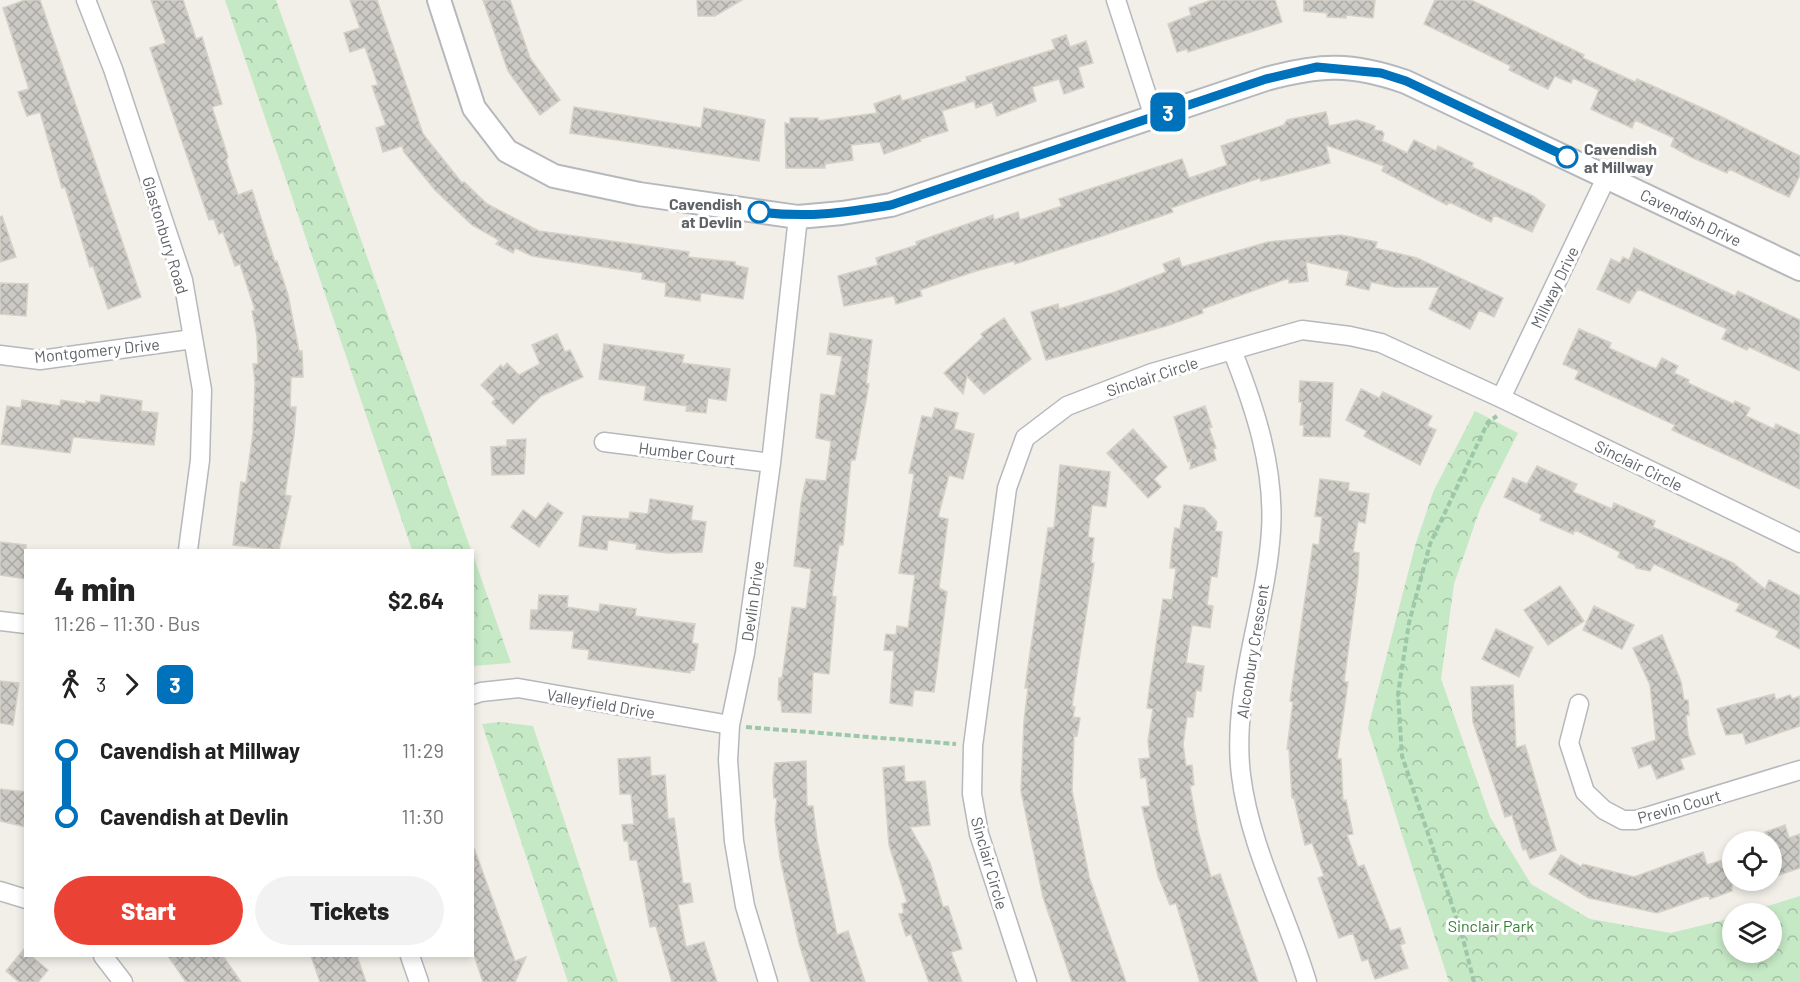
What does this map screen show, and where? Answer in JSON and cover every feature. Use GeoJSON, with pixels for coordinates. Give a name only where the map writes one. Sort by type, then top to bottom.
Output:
{"type":"FeatureCollection","features":[{"type":"Feature","properties":{"kind":"street","name":"Glastonbury Road"},"geometry":{"type":"LineString","coordinates":[[86,0],[113,69],[183,280],[202,390],[200,460],[188,549]]}},
{"type":"Feature","properties":{"kind":"street","name":"Cavendish Drive"},"geometry":{"type":"LineString","coordinates":[[439,0],[474,108],[507,151],[554,176],[639,194],[798,217],[891,205],[1299,70],[1317,67],[1361,69],[1406,81],[1800,269]]}},
{"type":"Feature","properties":{"kind":"street"},"geometry":{"type":"LineString","coordinates":[[1116,0],[1154,117]]}},
{"type":"Feature","properties":{"kind":"street","name":"Millway Drive"},"geometry":{"type":"LineString","coordinates":[[1507,401],[1607,176]]}},
{"type":"Feature","properties":{"kind":"street","name":"Devlin Drive"},"geometry":{"type":"LineString","coordinates":[[768,982],[745,906],[734,841],[728,760],[730,725],[744,652],[771,463],[798,217]]}},
{"type":"Feature","properties":{"kind":"street","name":"Sinclair Circle"},"geometry":{"type":"LineString","coordinates":[[1027,982],[979,834],[972,794],[973,746],[1008,488],[1025,438],[1067,406],[1152,373],[1302,330],[1350,336],[1381,344],[1507,401],[1800,543]]}},
{"type":"Feature","properties":{"kind":"street","name":"Montgomery Drive"},"geometry":{"type":"LineString","coordinates":[[0,355],[40,360],[193,339]]}},
{"type":"Feature","properties":{"kind":"street","name":"Alconbury Crescent"},"geometry":{"type":"LineString","coordinates":[[1232,351],[1252,402],[1268,465],[1271,531],[1240,722],[1241,774],[1256,849],[1294,939],[1307,982]]}},
{"type":"Feature","properties":{"kind":"street","name":"Humber Court"},"geometry":{"type":"LineString","coordinates":[[604,442],[771,463]]}},
{"type":"Feature","properties":{"kind":"street"},"geometry":{"type":"LineString","coordinates":[[0,621],[24,624]]}},
{"type":"Feature","properties":{"kind":"street","name":"Valleyfield Drive"},"geometry":{"type":"LineString","coordinates":[[474,694],[518,688],[730,725]]}},
{"type":"Feature","properties":{"kind":"street","name":"Previn Court"},"geometry":{"type":"LineString","coordinates":[[1579,704],[1569,743],[1585,792],[1604,810],[1623,820],[1636,820],[1800,770]]}},
{"type":"Feature","properties":{"kind":"street"},"geometry":{"type":"LineString","coordinates":[[0,891],[24,898]]}},
{"type":"Feature","properties":{"kind":"street"},"geometry":{"type":"LineString","coordinates":[[104,957],[123,982]]}},
{"type":"Feature","properties":{"kind":"street"},"geometry":{"type":"LineString","coordinates":[[410,957],[419,982]]}},
{"type":"Feature","properties":{"kind":"path"},"geometry":{"type":"LineString","coordinates":[[1474,982],[1462,935],[1402,756],[1398,694],[1409,623],[1430,544],[1488,422],[1507,401]]}},
{"type":"Feature","properties":{"kind":"path"},"geometry":{"type":"LineString","coordinates":[[730,725],[973,746]]}},
{"type":"Feature","properties":{"kind":"green space"},"geometry":{"type":"Polygon","coordinates":[[[225,0],[276,0],[471,549],[412,549],[225,0]]]}},
{"type":"Feature","properties":{"kind":"green space","name":"Sinclair Park"},"geometry":{"type":"Polygon","coordinates":[[[1475,411],[1518,433],[1480,509],[1454,584],[1441,679],[1490,817],[1531,884],[1590,919],[1671,933],[1722,920],[1722,963],[1782,963],[1782,903],[1777,903],[1800,896],[1800,982],[1449,982],[1368,728],[1415,546],[1434,490],[1475,411]]]}},
{"type":"Feature","properties":{"kind":"green space"},"geometry":{"type":"Polygon","coordinates":[[[474,558],[511,663],[474,666],[474,558]]]}},
{"type":"Feature","properties":{"kind":"green space"},"geometry":{"type":"Polygon","coordinates":[[[501,722],[533,726],[618,982],[568,982],[482,724],[501,722]]]}},
{"type":"Feature","properties":{"kind":"building"},"geometry":{"type":"Polygon","coordinates":[[[25,0],[40,0],[141,297],[108,309],[93,266],[90,267],[65,187],[62,188],[40,112],[27,116],[18,92],[29,89],[3,8],[25,0]]]}},
{"type":"Feature","properties":{"kind":"building"},"geometry":{"type":"Polygon","coordinates":[[[151,0],[183,0],[196,39],[202,37],[222,104],[212,107],[228,157],[226,160],[238,195],[252,190],[288,295],[299,351],[302,351],[303,377],[291,377],[290,407],[296,407],[285,495],[291,496],[279,549],[233,545],[241,482],[246,483],[253,433],[255,383],[253,364],[258,364],[257,336],[252,311],[255,310],[240,264],[235,266],[223,232],[219,234],[214,219],[209,220],[150,48],[166,43],[151,0]]]}},
{"type":"Feature","properties":{"kind":"building"},"geometry":{"type":"Polygon","coordinates":[[[350,0],[377,0],[423,134],[462,183],[464,182],[487,204],[539,231],[689,252],[688,257],[735,262],[735,265],[748,268],[743,299],[701,293],[700,301],[665,296],[666,283],[642,279],[643,273],[532,256],[515,248],[513,253],[496,244],[499,240],[472,225],[435,190],[404,152],[402,146],[383,152],[376,128],[386,125],[372,86],[378,85],[365,47],[350,52],[344,33],[360,28],[350,0]]]}},
{"type":"Feature","properties":{"kind":"building"},"geometry":{"type":"Polygon","coordinates":[[[483,0],[510,0],[530,58],[560,100],[540,115],[508,71],[483,0]]]}},
{"type":"Feature","properties":{"kind":"building"},"geometry":{"type":"Polygon","coordinates":[[[697,0],[742,0],[715,16],[698,16],[697,0]]]}},
{"type":"Feature","properties":{"kind":"building"},"geometry":{"type":"Polygon","coordinates":[[[1212,0],[1275,0],[1282,22],[1188,52],[1187,49],[1177,52],[1168,24],[1191,15],[1189,8],[1212,0]]]}},
{"type":"Feature","properties":{"kind":"building"},"geometry":{"type":"Polygon","coordinates":[[[1304,0],[1375,0],[1373,18],[1346,15],[1346,18],[1327,17],[1327,13],[1304,11],[1304,0]]]}},
{"type":"Feature","properties":{"kind":"building"},"geometry":{"type":"Polygon","coordinates":[[[1435,0],[1471,0],[1584,55],[1583,58],[1635,82],[1637,79],[1718,115],[1800,156],[1800,175],[1789,197],[1729,169],[1727,173],[1691,157],[1671,146],[1674,138],[1635,120],[1632,128],[1591,109],[1599,90],[1573,78],[1571,83],[1555,76],[1548,89],[1509,70],[1511,66],[1424,24],[1435,0]]]}},
{"type":"Feature","properties":{"kind":"building"},"geometry":{"type":"Polygon","coordinates":[[[1066,35],[1070,47],[1086,41],[1093,63],[1078,67],[1084,87],[1064,94],[1059,79],[1032,87],[1036,101],[997,116],[992,102],[976,108],[974,101],[942,111],[948,131],[920,139],[921,141],[884,154],[880,142],[851,145],[853,160],[825,164],[825,168],[786,168],[785,123],[790,124],[790,118],[818,118],[818,121],[877,113],[874,104],[900,95],[902,101],[967,81],[966,77],[1055,49],[1052,40],[1066,35]]]}},
{"type":"Feature","properties":{"kind":"building"},"geometry":{"type":"Polygon","coordinates":[[[574,107],[701,128],[704,108],[765,120],[759,161],[570,133],[574,107]]]}},
{"type":"Feature","properties":{"kind":"building"},"geometry":{"type":"Polygon","coordinates":[[[1326,112],[1329,126],[1357,120],[1375,126],[1374,130],[1382,131],[1384,134],[1382,141],[1407,153],[1414,140],[1436,151],[1438,146],[1473,163],[1472,167],[1533,196],[1545,205],[1532,232],[1494,215],[1491,222],[1449,202],[1447,205],[1382,171],[1384,166],[1326,145],[1330,163],[1261,181],[1260,178],[1171,208],[1173,212],[1102,236],[1015,264],[1014,261],[976,271],[920,290],[922,296],[896,304],[894,296],[844,306],[838,276],[878,265],[876,258],[917,245],[916,242],[993,215],[994,220],[1018,212],[1020,220],[1062,206],[1059,199],[1182,159],[1189,178],[1227,165],[1221,146],[1284,125],[1287,120],[1326,112]]]}},
{"type":"Feature","properties":{"kind":"building"},"geometry":{"type":"Polygon","coordinates":[[[2,216],[16,257],[0,262],[0,217],[2,216]]]}},
{"type":"Feature","properties":{"kind":"building"},"geometry":{"type":"Polygon","coordinates":[[[1341,235],[1377,242],[1375,248],[1417,258],[1503,298],[1494,317],[1479,310],[1470,329],[1429,309],[1439,287],[1394,287],[1371,282],[1369,290],[1346,285],[1349,271],[1306,262],[1308,281],[1289,283],[1289,278],[1202,309],[1203,313],[1166,326],[1046,360],[1031,312],[1058,304],[1059,309],[1115,292],[1166,272],[1163,264],[1179,258],[1182,267],[1268,242],[1341,235]]]}},
{"type":"Feature","properties":{"kind":"building"},"geometry":{"type":"Polygon","coordinates":[[[1634,248],[1735,296],[1738,291],[1800,320],[1800,371],[1749,347],[1747,350],[1722,339],[1727,329],[1638,289],[1629,303],[1597,289],[1611,259],[1620,263],[1623,257],[1629,260],[1634,248]]]}},
{"type":"Feature","properties":{"kind":"building"},"geometry":{"type":"Polygon","coordinates":[[[0,283],[28,284],[26,316],[0,314],[0,283]]]}},
{"type":"Feature","properties":{"kind":"building"},"geometry":{"type":"Polygon","coordinates":[[[1004,318],[1031,359],[984,394],[967,376],[963,394],[944,373],[983,337],[981,334],[1004,318]]]}},
{"type":"Feature","properties":{"kind":"building"},"geometry":{"type":"Polygon","coordinates":[[[1579,329],[1611,343],[1609,348],[1656,369],[1662,358],[1678,366],[1674,373],[1689,380],[1688,383],[1733,404],[1735,401],[1750,408],[1746,416],[1774,429],[1776,424],[1800,435],[1800,489],[1672,430],[1675,425],[1575,379],[1579,371],[1563,364],[1579,329]]]}},
{"type":"Feature","properties":{"kind":"building"},"geometry":{"type":"Polygon","coordinates":[[[830,333],[872,340],[866,384],[869,384],[855,460],[851,460],[843,545],[839,545],[832,596],[836,597],[829,674],[813,672],[811,713],[782,712],[781,700],[778,700],[779,678],[782,678],[792,607],[806,609],[811,569],[794,566],[801,503],[806,479],[826,481],[831,441],[816,438],[821,394],[835,396],[842,356],[827,354],[830,333]]]}},
{"type":"Feature","properties":{"kind":"building"},"geometry":{"type":"Polygon","coordinates":[[[557,334],[565,352],[570,350],[583,377],[541,396],[513,424],[492,403],[495,399],[481,385],[501,365],[503,368],[507,363],[519,375],[540,364],[532,345],[557,334]]]}},
{"type":"Feature","properties":{"kind":"building"},"geometry":{"type":"Polygon","coordinates":[[[604,344],[684,355],[682,363],[730,369],[726,401],[708,398],[706,413],[686,411],[687,406],[644,400],[646,386],[599,379],[604,344]]]}},
{"type":"Feature","properties":{"kind":"building"},"geometry":{"type":"Polygon","coordinates":[[[1300,381],[1333,383],[1330,437],[1303,436],[1304,425],[1300,425],[1302,402],[1299,402],[1300,381]]]}},
{"type":"Feature","properties":{"kind":"building"},"geometry":{"type":"Polygon","coordinates":[[[1361,389],[1379,398],[1383,392],[1432,416],[1427,426],[1436,430],[1420,465],[1364,436],[1367,431],[1346,420],[1361,389]]]}},
{"type":"Feature","properties":{"kind":"building"},"geometry":{"type":"Polygon","coordinates":[[[101,395],[142,401],[141,411],[158,413],[154,445],[73,437],[70,453],[1,444],[7,406],[21,408],[22,400],[60,406],[61,400],[86,404],[86,401],[100,403],[101,395]]]}},
{"type":"Feature","properties":{"kind":"building"},"geometry":{"type":"Polygon","coordinates":[[[1205,406],[1212,427],[1209,428],[1216,448],[1213,449],[1216,460],[1190,469],[1191,459],[1188,462],[1174,417],[1205,406]]]}},
{"type":"Feature","properties":{"kind":"building"},"geometry":{"type":"Polygon","coordinates":[[[935,408],[958,413],[954,429],[974,434],[963,479],[949,475],[938,517],[948,519],[939,588],[947,592],[934,692],[914,690],[912,706],[890,703],[894,651],[884,650],[886,634],[896,635],[897,626],[908,628],[915,575],[899,573],[914,474],[909,473],[922,416],[932,418],[935,408]]]}},
{"type":"Feature","properties":{"kind":"building"},"geometry":{"type":"Polygon","coordinates":[[[1133,429],[1167,467],[1154,479],[1161,487],[1148,498],[1107,453],[1133,429]]]}},
{"type":"Feature","properties":{"kind":"building"},"geometry":{"type":"Polygon","coordinates":[[[526,439],[524,474],[492,475],[491,447],[507,446],[507,440],[526,439]]]}},
{"type":"Feature","properties":{"kind":"building"},"geometry":{"type":"Polygon","coordinates":[[[1060,465],[1110,472],[1106,507],[1092,505],[1088,537],[1094,538],[1091,563],[1094,563],[1072,706],[1075,707],[1073,717],[1080,718],[1077,736],[1074,735],[1072,791],[1089,877],[1126,982],[1072,982],[1043,897],[1021,791],[1028,688],[1025,688],[1048,528],[1054,528],[1060,465]]]}},
{"type":"Feature","properties":{"kind":"building"},"geometry":{"type":"Polygon","coordinates":[[[1537,466],[1577,484],[1573,492],[1612,509],[1614,503],[1655,521],[1653,527],[1733,563],[1765,589],[1769,580],[1800,596],[1800,649],[1776,637],[1779,631],[1736,611],[1740,604],[1654,564],[1650,571],[1636,568],[1635,565],[1618,557],[1620,552],[1575,530],[1573,534],[1540,520],[1542,515],[1504,497],[1513,478],[1527,484],[1537,466]]]}},
{"type":"Feature","properties":{"kind":"building"},"geometry":{"type":"Polygon","coordinates":[[[1320,479],[1349,483],[1348,491],[1369,494],[1365,523],[1358,521],[1353,552],[1359,553],[1358,578],[1344,682],[1348,682],[1337,759],[1341,759],[1343,801],[1346,800],[1353,834],[1347,835],[1358,867],[1364,865],[1390,931],[1400,928],[1405,943],[1400,945],[1408,968],[1375,979],[1368,959],[1362,961],[1353,933],[1339,938],[1318,878],[1324,876],[1312,843],[1305,845],[1294,798],[1292,798],[1289,749],[1287,749],[1293,702],[1290,701],[1313,544],[1319,545],[1322,517],[1315,516],[1320,479]]]}},
{"type":"Feature","properties":{"kind":"building"},"geometry":{"type":"Polygon","coordinates":[[[650,499],[693,506],[691,520],[706,522],[702,552],[668,553],[636,549],[637,544],[608,540],[607,550],[579,546],[583,516],[629,519],[630,512],[648,514],[650,499]]]}},
{"type":"Feature","properties":{"kind":"building"},"geometry":{"type":"Polygon","coordinates":[[[548,503],[563,513],[539,547],[511,527],[523,510],[536,519],[548,503]]]}},
{"type":"Feature","properties":{"kind":"building"},"geometry":{"type":"Polygon","coordinates":[[[1184,505],[1204,508],[1217,522],[1215,531],[1222,532],[1217,577],[1211,576],[1207,605],[1213,606],[1210,628],[1192,625],[1186,663],[1204,666],[1201,691],[1196,690],[1193,717],[1187,717],[1183,744],[1186,766],[1192,765],[1194,785],[1190,786],[1198,831],[1211,877],[1220,874],[1258,982],[1200,982],[1176,903],[1170,905],[1158,876],[1142,807],[1150,806],[1146,777],[1141,778],[1139,759],[1150,758],[1148,741],[1153,709],[1147,708],[1149,692],[1163,599],[1172,600],[1176,568],[1170,568],[1172,545],[1175,528],[1180,529],[1184,505]]]}},
{"type":"Feature","properties":{"kind":"building"},"geometry":{"type":"Polygon","coordinates":[[[0,542],[26,545],[24,579],[0,575],[0,542]]]}},
{"type":"Feature","properties":{"kind":"building"},"geometry":{"type":"Polygon","coordinates":[[[1560,586],[1584,621],[1548,645],[1524,610],[1560,586]]]}},
{"type":"Feature","properties":{"kind":"building"},"geometry":{"type":"Polygon","coordinates":[[[539,595],[568,596],[567,607],[599,612],[600,604],[636,609],[635,616],[695,624],[692,643],[698,644],[694,670],[691,669],[690,673],[588,659],[589,650],[572,648],[574,631],[530,629],[531,610],[538,610],[539,595]]]}},
{"type":"Feature","properties":{"kind":"building"},"geometry":{"type":"Polygon","coordinates":[[[1594,606],[1634,625],[1622,649],[1583,630],[1594,606]]]}},
{"type":"Feature","properties":{"kind":"building"},"geometry":{"type":"Polygon","coordinates":[[[1496,629],[1533,647],[1519,677],[1482,659],[1496,629]]]}},
{"type":"Feature","properties":{"kind":"building"},"geometry":{"type":"Polygon","coordinates":[[[1662,635],[1681,682],[1684,700],[1688,700],[1689,715],[1686,715],[1688,735],[1695,754],[1680,759],[1684,769],[1657,779],[1651,764],[1639,768],[1632,748],[1656,740],[1650,685],[1633,648],[1662,635]]]}},
{"type":"Feature","properties":{"kind":"building"},"geometry":{"type":"Polygon","coordinates":[[[0,681],[19,683],[13,725],[0,723],[0,681]]]}},
{"type":"Feature","properties":{"kind":"building"},"geometry":{"type":"Polygon","coordinates":[[[1513,685],[1516,748],[1525,745],[1556,850],[1530,859],[1526,849],[1523,850],[1512,815],[1505,817],[1473,722],[1471,687],[1513,685]]]}},
{"type":"Feature","properties":{"kind":"building"},"geometry":{"type":"Polygon","coordinates":[[[1774,694],[1776,700],[1790,695],[1792,699],[1800,696],[1800,726],[1746,744],[1743,733],[1726,735],[1717,709],[1774,694]]]}},
{"type":"Feature","properties":{"kind":"building"},"geometry":{"type":"Polygon","coordinates":[[[650,757],[651,776],[665,775],[668,819],[674,818],[683,884],[690,883],[693,902],[678,905],[686,947],[704,942],[717,982],[672,982],[656,926],[650,927],[637,860],[630,860],[628,841],[624,841],[622,825],[634,824],[631,794],[620,794],[618,759],[650,757]]]}},
{"type":"Feature","properties":{"kind":"building"},"geometry":{"type":"Polygon","coordinates":[[[806,761],[807,806],[813,806],[817,840],[837,935],[848,931],[865,982],[811,982],[799,943],[780,858],[775,820],[777,798],[774,798],[773,779],[775,763],[806,761]]]}},
{"type":"Feature","properties":{"kind":"building"},"geometry":{"type":"Polygon","coordinates":[[[904,766],[905,782],[925,781],[930,825],[910,827],[930,863],[943,907],[948,906],[962,949],[951,952],[962,982],[929,982],[911,934],[906,936],[899,914],[904,913],[902,904],[907,902],[889,845],[883,768],[904,766]]]}},
{"type":"Feature","properties":{"kind":"building"},"geometry":{"type":"Polygon","coordinates":[[[0,789],[24,792],[24,827],[0,821],[0,789]]]}},
{"type":"Feature","properties":{"kind":"building"},"geometry":{"type":"Polygon","coordinates":[[[1785,825],[1789,838],[1800,834],[1800,868],[1782,874],[1782,831],[1768,831],[1785,825]]]}},
{"type":"Feature","properties":{"kind":"building"},"geometry":{"type":"Polygon","coordinates":[[[474,848],[515,961],[526,957],[515,982],[483,982],[474,956],[474,848]]]}},
{"type":"Feature","properties":{"kind":"building"},"geometry":{"type":"Polygon","coordinates":[[[1703,852],[1707,865],[1722,860],[1722,891],[1732,891],[1710,899],[1709,895],[1657,913],[1589,898],[1549,874],[1561,855],[1581,867],[1583,864],[1634,877],[1703,852]]]}},
{"type":"Feature","properties":{"kind":"building"},"geometry":{"type":"Polygon","coordinates":[[[24,949],[24,957],[32,957],[48,970],[38,982],[19,982],[6,971],[24,949]]]}},
{"type":"Feature","properties":{"kind":"building"},"geometry":{"type":"Polygon","coordinates":[[[169,957],[224,957],[241,982],[186,982],[169,957]]]}},
{"type":"Feature","properties":{"kind":"building"},"geometry":{"type":"Polygon","coordinates":[[[311,957],[357,957],[366,982],[320,982],[311,957]]]}},
{"type":"Feature","properties":{"kind":"bus line","name":"3"},"geometry":{"type":"LineString","coordinates":[[759,212],[798,217],[891,205],[1266,79],[1317,67],[1361,69],[1406,81],[1567,157]]}},
{"type":"Feature","properties":{"kind":"place","name":"Cavendish at Millway"},"geometry":{"type":"Point","coordinates":[1567,157]}},
{"type":"Feature","properties":{"kind":"place","name":"Cavendish at Devlin"},"geometry":{"type":"Point","coordinates":[759,212]}}]}
